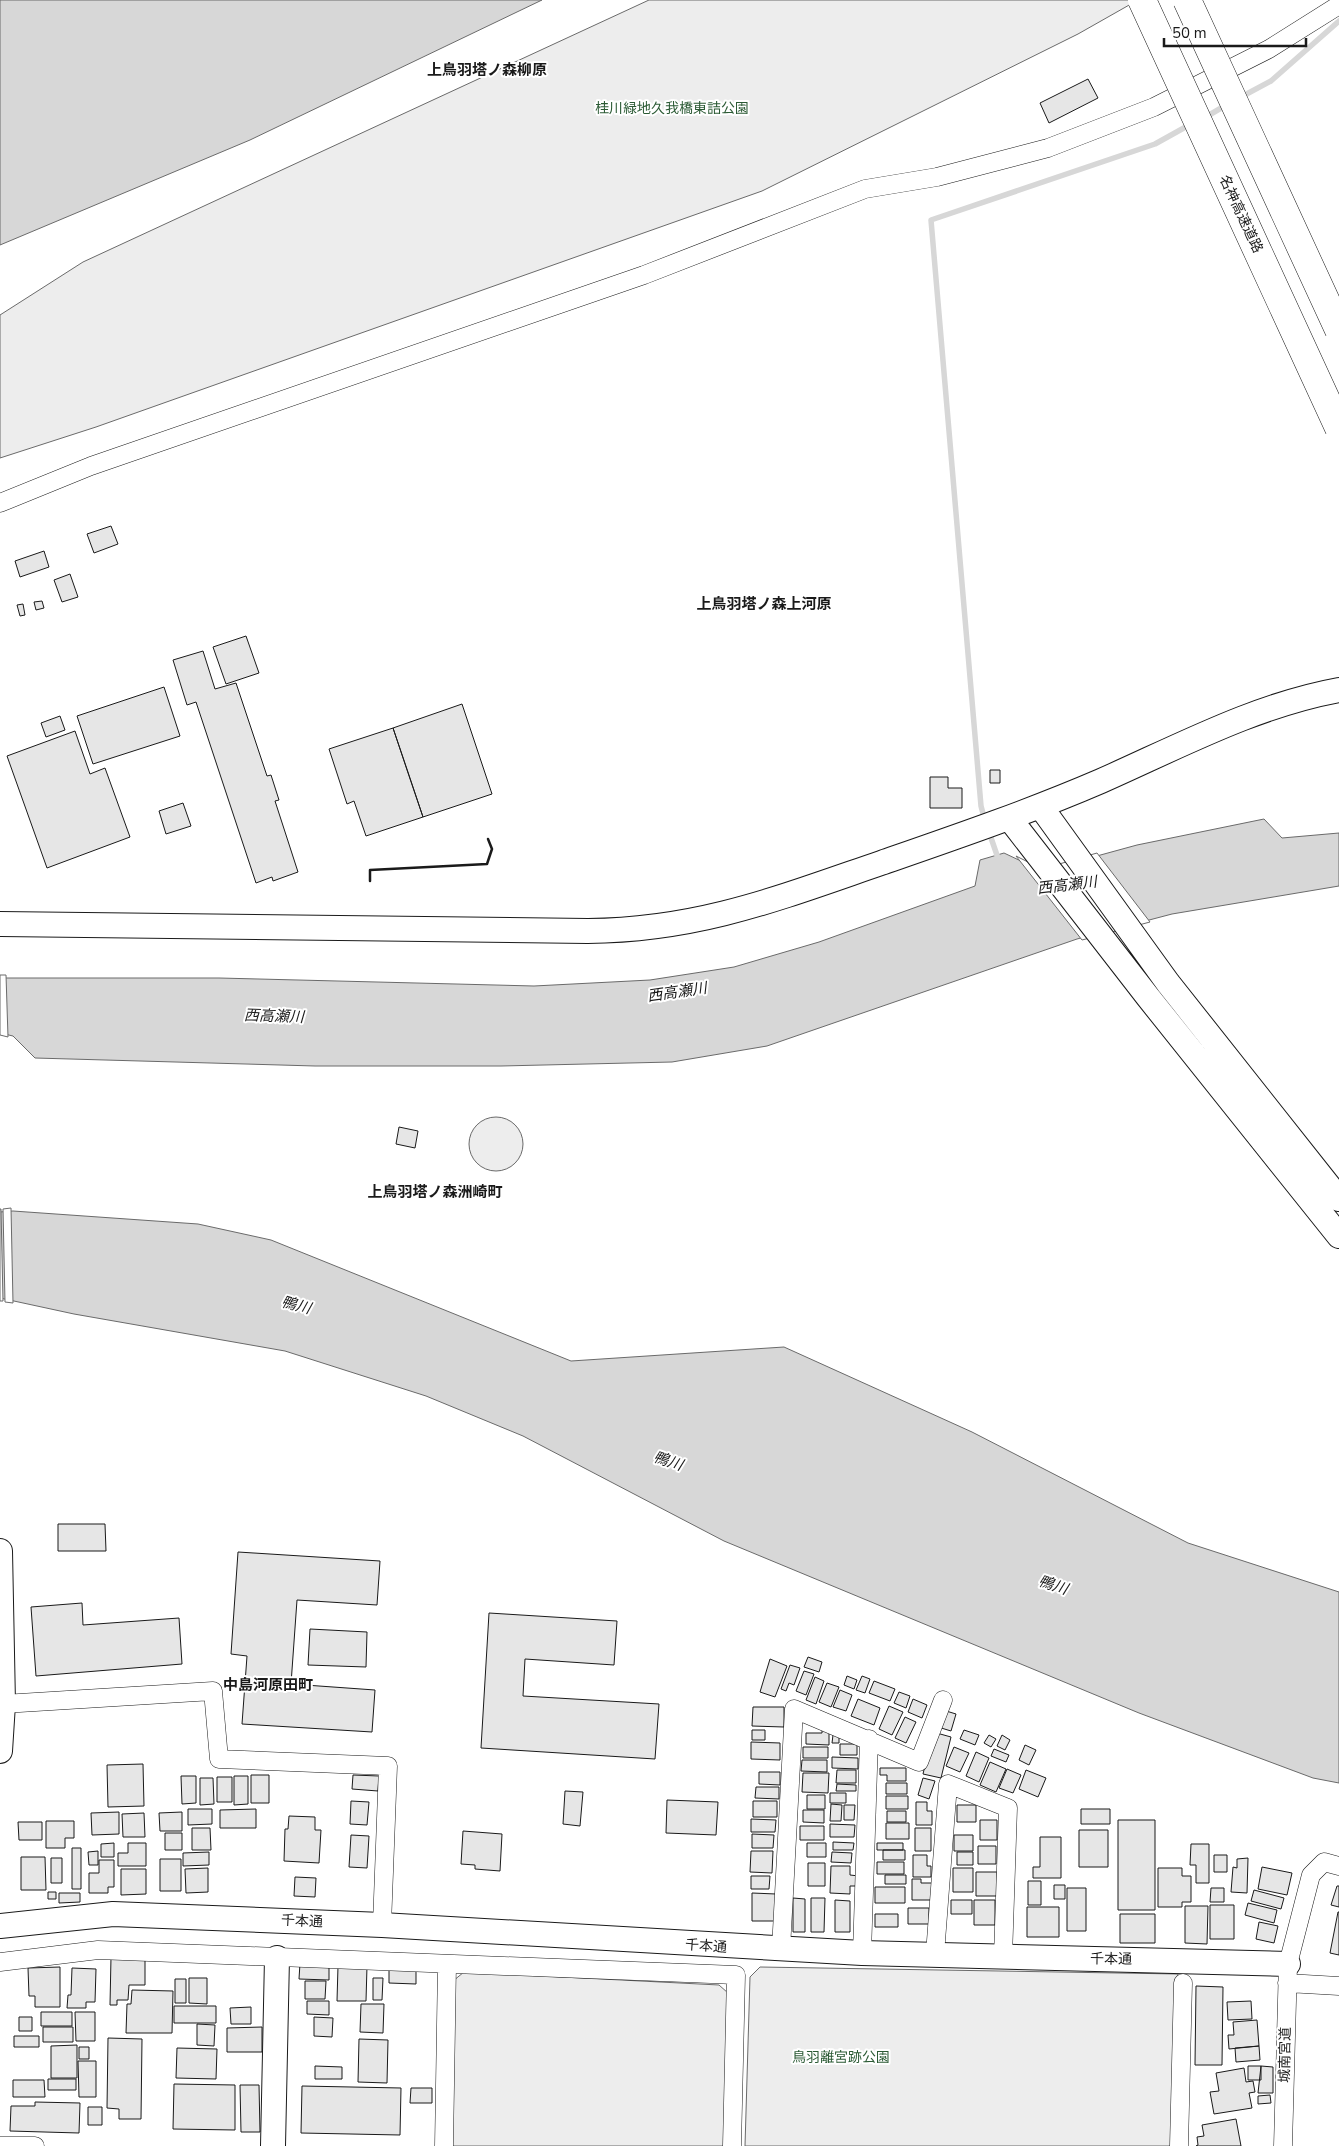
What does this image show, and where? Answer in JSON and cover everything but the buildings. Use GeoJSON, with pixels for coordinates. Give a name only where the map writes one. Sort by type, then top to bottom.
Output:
{"type":"FeatureCollection","features":[{"type":"Feature","properties":{"kind":"highway","name":"名神高速道路"},"geometry":{"type":"LineString","coordinates":[[1142,0],[1339,428]]}},
{"type":"Feature","properties":{"kind":"highway"},"geometry":{"type":"LineString","coordinates":[[1187,0],[1339,330]]}},
{"type":"Feature","properties":{"kind":"street"},"geometry":{"type":"LineString","coordinates":[[0,503],[109,459],[644,275],[865,189],[937,177],[994,163],[1066,141],[1163,102],[1269,49],[1339,5]]}},
{"type":"Feature","properties":{"kind":"street"},"geometry":{"type":"LineString","coordinates":[[0,924],[588,931],[637,929],[688,922],[743,910],[1010,819],[1247,717],[1323,693],[1339,690]]}},
{"type":"Feature","properties":{"kind":"street"},"geometry":{"type":"LineString","coordinates":[[1041,807],[1168,982],[1339,1199]]}},
{"type":"Feature","properties":{"kind":"street"},"geometry":{"type":"LineString","coordinates":[[1010,819],[1148,997],[1339,1236]]}},
{"type":"Feature","properties":{"kind":"street"},"geometry":{"type":"LineString","coordinates":[[1148,997],[1168,982]]}},
{"type":"Feature","properties":{"kind":"street"},"geometry":{"type":"LineString","coordinates":[[0,1550],[3,1704],[0,1751]]}},
{"type":"Feature","properties":{"kind":"street"},"geometry":{"type":"LineString","coordinates":[[3,1704],[213,1691],[219,1760],[388,1766],[382,1925]]}},
{"type":"Feature","properties":{"kind":"street"},"geometry":{"type":"LineString","coordinates":[[781,1949],[794,1709],[919,1762],[943,1700]]}},
{"type":"Feature","properties":{"kind":"street"},"geometry":{"type":"LineString","coordinates":[[862,1953],[869,1740]]}},
{"type":"Feature","properties":{"kind":"street"},"geometry":{"type":"LineString","coordinates":[[935,1954],[948,1784],[1008,1808],[1003,1957]]}},
{"type":"Feature","properties":{"kind":"street"},"geometry":{"type":"LineString","coordinates":[[1339,1866],[1324,1862],[1311,1875],[1287,1974],[1339,1986]]}},
{"type":"Feature","properties":{"kind":"street","name":"千本通"},"geometry":{"type":"LineString","coordinates":[[0,1926],[113,1914],[382,1925],[781,1949],[1003,1957],[1287,1974]]}},
{"type":"Feature","properties":{"kind":"street"},"geometry":{"type":"LineString","coordinates":[[0,1962],[98,1950],[736,1975],[732,2146]]}},
{"type":"Feature","properties":{"kind":"street"},"geometry":{"type":"LineString","coordinates":[[273,2146],[277,1958]]}},
{"type":"Feature","properties":{"kind":"street"},"geometry":{"type":"LineString","coordinates":[[444,2146],[448,1964]]}},
{"type":"Feature","properties":{"kind":"street","name":"城南宮道"},"geometry":{"type":"LineString","coordinates":[[1283,2146],[1287,1974]]}},
{"type":"Feature","properties":{"kind":"street"},"geometry":{"type":"LineString","coordinates":[[1179,2146],[1183,1983]]}},
{"type":"Feature","properties":{"kind":"street"},"geometry":{"type":"LineString","coordinates":[[0,2146],[34,2146]]}},
{"type":"Feature","properties":{"kind":"green space","name":"桂川緑地久我橋東詰公園"},"geometry":{"type":"Polygon","coordinates":[[[649,0],[1138,0],[1078,34],[762,191],[96,427],[0,458],[0,315],[83,262],[649,0]]]}},
{"type":"Feature","properties":{"kind":"green space"},"geometry":{"type":"Polygon","coordinates":[[[496,1117],[506,1119],[515,1125],[521,1134],[523,1144],[521,1154],[515,1163],[506,1169],[496,1171],[486,1169],[477,1163],[471,1154],[469,1144],[471,1134],[477,1125],[486,1119],[496,1117]]]}},
{"type":"Feature","properties":{"kind":"green space","name":"鳥羽離宮跡公園"},"geometry":{"type":"Polygon","coordinates":[[[760,1967],[1178,1974],[1174,2146],[745,2146],[750,1977],[760,1967]]]}},
{"type":"Feature","properties":{"kind":"green space"},"geometry":{"type":"Polygon","coordinates":[[[464,1972],[719,1985],[728,1993],[724,2146],[450,2146],[453,1981],[464,1972]]]}},
{"type":"Feature","properties":{"kind":"water"},"geometry":{"type":"Polygon","coordinates":[[[0,0],[542,0],[250,140],[0,245],[0,0]]]}},
{"type":"Feature","properties":{"kind":"water","name":"西高瀬川"},"geometry":{"type":"Polygon","coordinates":[[[1264,819],[1282,838],[1339,833],[1339,886],[1172,914],[1077,939],[767,1046],[672,1062],[501,1066],[315,1066],[35,1058],[13,1036],[0,1033],[0,978],[219,978],[534,986],[650,980],[734,967],[819,942],[975,886],[980,860],[1004,853],[1042,871],[1137,845],[1264,819]]]}},
{"type":"Feature","properties":{"kind":"water","name":"鴨川"},"geometry":{"type":"Polygon","coordinates":[[[13,1211],[198,1224],[271,1240],[571,1361],[784,1347],[972,1432],[1188,1543],[1339,1592],[1339,1783],[1313,1778],[1139,1713],[724,1541],[523,1436],[426,1396],[285,1351],[74,1314],[0,1298],[0,1212],[13,1211]]]}},
{"type":"Feature","properties":{"kind":"pier"},"geometry":{"type":"Polygon","coordinates":[[[1097,853],[1150,922],[1082,940],[1016,856],[1042,869],[1097,853]]]}},
{"type":"Feature","properties":{"kind":"pier"},"geometry":{"type":"Polygon","coordinates":[[[0,975],[6,975],[8,1037],[0,1035],[0,975]]]}},
{"type":"Feature","properties":{"kind":"pier"},"geometry":{"type":"Polygon","coordinates":[[[11,1208],[13,1303],[5,1302],[3,1209],[11,1208]]]}},
{"type":"Feature","properties":{"kind":"pier"},"geometry":{"type":"Polygon","coordinates":[[[1,1209],[3,1301],[0,1301],[1,1209]]]}},
{"type":"Feature","properties":{"kind":"waterway"},"geometry":{"type":"LineString","coordinates":[[1241,97],[1271,81],[1339,21]]}},
{"type":"Feature","properties":{"kind":"waterway"},"geometry":{"type":"LineString","coordinates":[[1204,118],[1228,104]]}},
{"type":"Feature","properties":{"kind":"waterway"},"geometry":{"type":"LineString","coordinates":[[985,821],[981,806],[931,220],[1155,144],[1191,124]]}},
{"type":"Feature","properties":{"kind":"waterway"},"geometry":{"type":"LineString","coordinates":[[989,832],[999,861]]}},
{"type":"Feature","properties":{"kind":"wall"},"geometry":{"type":"LineString","coordinates":[[370,881],[370,870],[487,864],[492,849],[488,839]]}},
{"type":"Feature","properties":{"kind":"district","name":"上鳥羽塔ノ森柳原"},"geometry":{"type":"Point","coordinates":[487,70]}},
{"type":"Feature","properties":{"kind":"district","name":"上鳥羽塔ノ森上河原"},"geometry":{"type":"Point","coordinates":[764,604]}},
{"type":"Feature","properties":{"kind":"district","name":"上鳥羽塔ノ森洲崎町"},"geometry":{"type":"Point","coordinates":[435,1192]}},
{"type":"Feature","properties":{"kind":"district","name":"中島河原田町"},"geometry":{"type":"Point","coordinates":[268,1685]}}]}
